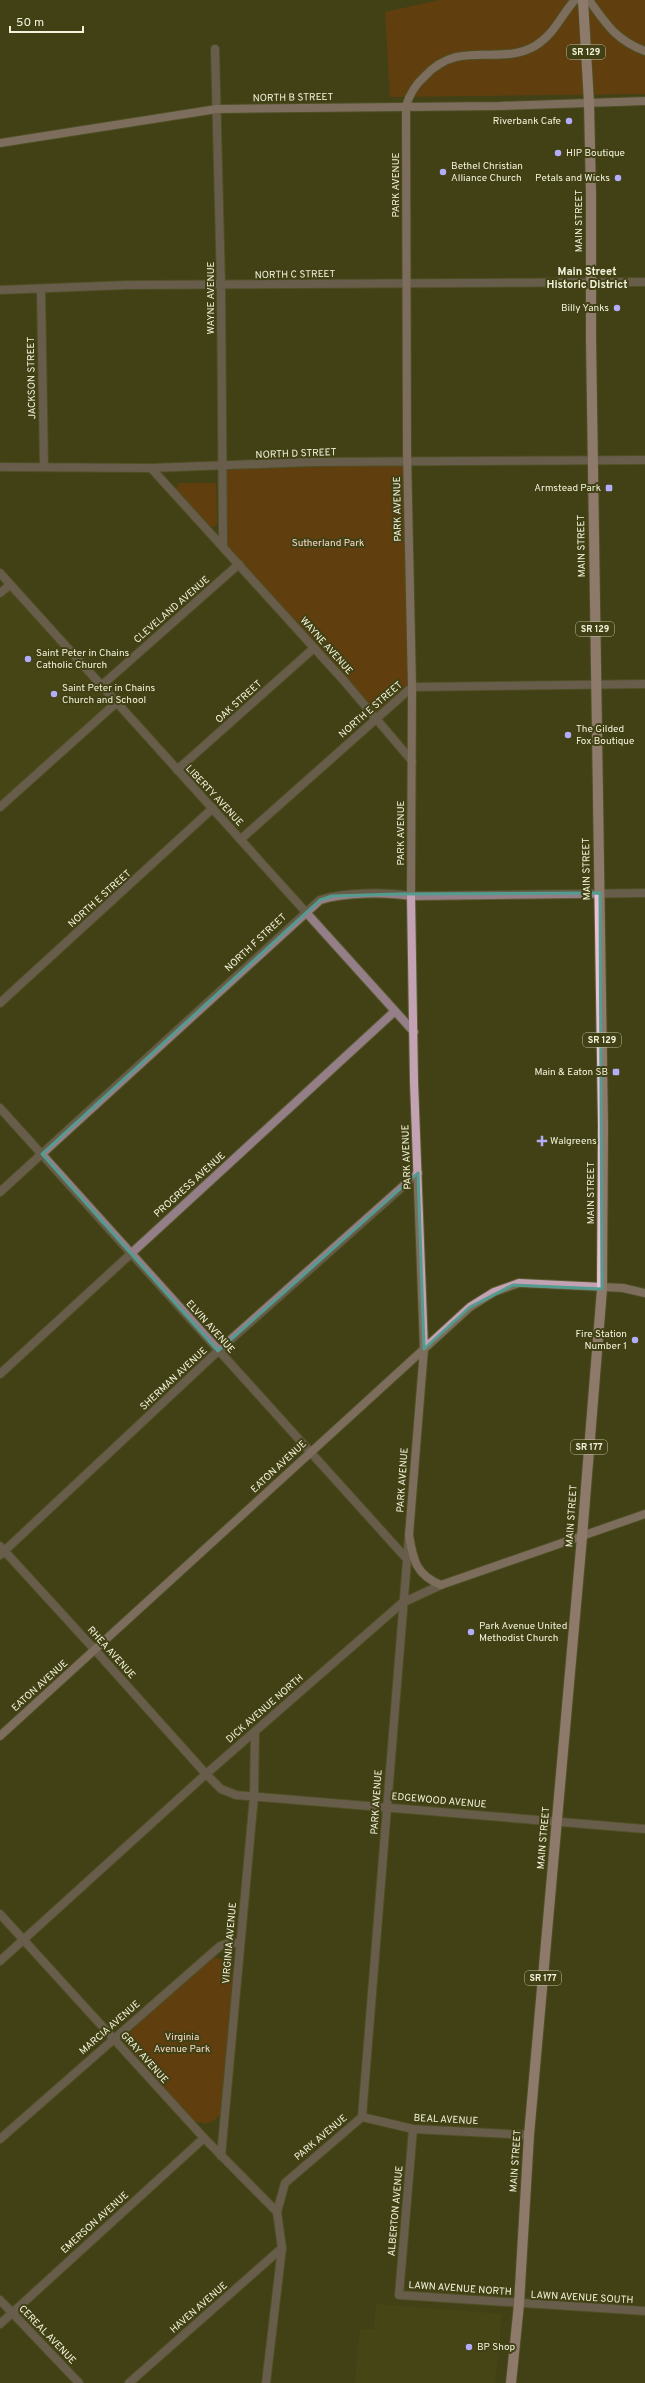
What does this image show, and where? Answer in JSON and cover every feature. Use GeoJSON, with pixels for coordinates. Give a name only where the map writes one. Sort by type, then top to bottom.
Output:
{"type":"FeatureCollection","features":[{"type":"Feature","properties":{"kind":"main road","name":"PARK AVENUE"},"geometry":{"type":"LineString","coordinates":[[409,1535],[424,1349],[411,896],[412,687],[407,463],[408,284],[406,106],[415,86],[439,64],[457,55],[513,53],[531,48],[551,33],[574,0]]}},
{"type":"Feature","properties":{"kind":"main road","name":"MAIN STREET"},"geometry":{"type":"LineString","coordinates":[[511,2383],[519,2304],[529,2135],[582,1537],[602,1289],[603,1126],[589,103],[583,0]]}},
{"type":"Feature","properties":{"kind":"main road"},"geometry":{"type":"LineString","coordinates":[[589,0],[609,28],[619,38],[645,51]]}},
{"type":"Feature","properties":{"kind":"main road","name":"NORTH B STREET"},"geometry":{"type":"LineString","coordinates":[[0,143],[218,109],[499,106],[577,102],[645,101]]}},
{"type":"Feature","properties":{"kind":"main road","name":"EATON AVENUE"},"geometry":{"type":"LineString","coordinates":[[0,1736],[470,1306],[481,1298],[519,1283],[602,1289],[623,1288],[645,1293]]}},
{"type":"Feature","properties":{"kind":"main road","name":"DICK AVENUE NORTH"},"geometry":{"type":"LineString","coordinates":[[441,1585],[645,1514]]}},
{"type":"Feature","properties":{"kind":"main road"},"geometry":{"type":"LineString","coordinates":[[409,1535],[412,1557],[418,1568],[428,1580],[441,1585]]}},
{"type":"Feature","properties":{"kind":"street","name":"WAYNE AVENUE"},"geometry":{"type":"LineString","coordinates":[[215,49],[218,109],[221,285],[223,546]]}},
{"type":"Feature","properties":{"kind":"street","name":"NORTH C STREET"},"geometry":{"type":"LineString","coordinates":[[0,290],[127,285],[645,282]]}},
{"type":"Feature","properties":{"kind":"street","name":"JACKSON STREET"},"geometry":{"type":"LineString","coordinates":[[41,289],[44,467]]}},
{"type":"Feature","properties":{"kind":"street","name":"NORTH D STREET"},"geometry":{"type":"LineString","coordinates":[[0,467],[151,468],[222,467],[311,462],[593,462],[645,460]]}},
{"type":"Feature","properties":{"kind":"street","name":"WAYNE AVENUE"},"geometry":{"type":"LineString","coordinates":[[151,468],[314,648],[412,761]]}},
{"type":"Feature","properties":{"kind":"street","name":"CLEVELAND AVENUE"},"geometry":{"type":"LineString","coordinates":[[101,686],[239,564]]}},
{"type":"Feature","properties":{"kind":"street","name":"LIBERTY AVENUE"},"geometry":{"type":"LineString","coordinates":[[0,573],[414,1032]]}},
{"type":"Feature","properties":{"kind":"street"},"geometry":{"type":"LineString","coordinates":[[0,594],[10,585]]}},
{"type":"Feature","properties":{"kind":"street","name":"OAK STREET"},"geometry":{"type":"LineString","coordinates":[[177,770],[314,648]]}},
{"type":"Feature","properties":{"kind":"street","name":"NORTH E STREET"},"geometry":{"type":"LineString","coordinates":[[241,839],[412,687],[645,684]]}},
{"type":"Feature","properties":{"kind":"street"},"geometry":{"type":"LineString","coordinates":[[0,807],[116,702]]}},
{"type":"Feature","properties":{"kind":"street","name":"NORTH E STREET"},"geometry":{"type":"LineString","coordinates":[[0,1004],[213,808]]}},
{"type":"Feature","properties":{"kind":"street","name":"NORTH F STREET"},"geometry":{"type":"LineString","coordinates":[[0,1192],[306,911],[320,900],[332,896],[399,894],[411,896],[645,893]]}},
{"type":"Feature","properties":{"kind":"street","name":"PROGRESS AVENUE"},"geometry":{"type":"LineString","coordinates":[[0,1374],[395,1011]]}},
{"type":"Feature","properties":{"kind":"street","name":"ELVIN AVENUE"},"geometry":{"type":"LineString","coordinates":[[0,1108],[309,1453],[406,1558]]}},
{"type":"Feature","properties":{"kind":"street","name":"SHERMAN AVENUE"},"geometry":{"type":"LineString","coordinates":[[2,1550],[218,1351],[418,1173]]}},
{"type":"Feature","properties":{"kind":"street","name":"PARK AVENUE"},"geometry":{"type":"LineString","coordinates":[[266,2383],[282,2248],[278,2212],[285,2183],[362,2117],[402,1603],[409,1535]]}},
{"type":"Feature","properties":{"kind":"street","name":"RHEA AVENUE"},"geometry":{"type":"LineString","coordinates":[[2,1550],[95,1650],[206,1774]]}},
{"type":"Feature","properties":{"kind":"street","name":"DICK AVENUE NORTH"},"geometry":{"type":"LineString","coordinates":[[0,1961],[206,1774],[402,1603],[441,1585]]}},
{"type":"Feature","properties":{"kind":"street","name":"VIRGINIA AVENUE"},"geometry":{"type":"LineString","coordinates":[[221,2156],[239,1943],[254,1796],[255,1731]]}},
{"type":"Feature","properties":{"kind":"street","name":"EDGEWOOD AVENUE"},"geometry":{"type":"LineString","coordinates":[[206,1774],[221,1789],[236,1795],[645,1829]]}},
{"type":"Feature","properties":{"kind":"street","name":"GRAY AVENUE"},"geometry":{"type":"LineString","coordinates":[[0,1914],[204,2138],[278,2212]]}},
{"type":"Feature","properties":{"kind":"street","name":"MARCIA AVENUE"},"geometry":{"type":"LineString","coordinates":[[0,2140],[220,1946],[229,1943],[239,1943]]}},
{"type":"Feature","properties":{"kind":"street","name":"BEAL AVENUE"},"geometry":{"type":"LineString","coordinates":[[362,2117],[413,2129],[529,2135]]}},
{"type":"Feature","properties":{"kind":"street","name":"ALBERTON AVENUE"},"geometry":{"type":"LineString","coordinates":[[399,2295],[413,2129]]}},
{"type":"Feature","properties":{"kind":"street","name":"EMERSON AVENUE"},"geometry":{"type":"LineString","coordinates":[[0,2324],[204,2138]]}},
{"type":"Feature","properties":{"kind":"street","name":"HAVEN AVENUE"},"geometry":{"type":"LineString","coordinates":[[129,2383],[282,2248]]}},
{"type":"Feature","properties":{"kind":"street","name":"LAWN AVENUE NORTH"},"geometry":{"type":"LineString","coordinates":[[399,2295],[519,2304]]}},
{"type":"Feature","properties":{"kind":"street","name":"CEREAL AVENUE"},"geometry":{"type":"LineString","coordinates":[[0,2300],[79,2383]]}},
{"type":"Feature","properties":{"kind":"street","name":"LAWN AVENUE SOUTH"},"geometry":{"type":"LineString","coordinates":[[519,2304],[645,2311]]}},
{"type":"Feature","properties":{"kind":"highlighted area"},"geometry":{"type":"Polygon","coordinates":[[[600,893],[602,1289],[513,1285],[470,1307],[424,1349],[418,1173],[218,1351],[42,1154],[320,900],[332,896],[399,894],[600,893]]]}},
{"type":"Feature","properties":{"kind":"shaded area","name":"Saint Peter in Chains Church and School"},"geometry":{"type":"Polygon","coordinates":[[[10,585],[116,703],[0,807],[0,593],[10,585]]]}},
{"type":"Feature","properties":{"kind":"shaded area"},"geometry":{"type":"Polygon","coordinates":[[[376,2304],[502,2314],[495,2383],[355,2383],[360,2329],[374,2329],[376,2304]]]}},
{"type":"Feature","properties":{"kind":"green space"},"geometry":{"type":"Polygon","coordinates":[[[440,0],[645,0],[645,94],[390,97],[385,12],[440,0]]]}},
{"type":"Feature","properties":{"kind":"green space","name":"Sutherland Park"},"geometry":{"type":"Polygon","coordinates":[[[407,463],[412,687],[376,719],[223,546],[221,467],[407,463]]]}},
{"type":"Feature","properties":{"kind":"green space"},"geometry":{"type":"Polygon","coordinates":[[[179,483],[216,483],[217,523],[214,527],[209,526],[176,489],[179,483]]]}},
{"type":"Feature","properties":{"kind":"green space","name":"Virginia Avenue Park"},"geometry":{"type":"Polygon","coordinates":[[[218,1958],[226,1961],[233,1971],[220,2114],[211,2122],[202,2123],[194,2121],[125,2043],[127,2035],[208,1960],[218,1958]]]}},
{"type":"Feature","properties":{"kind":"place","name":"Riverbank Cafe"},"geometry":{"type":"Point","coordinates":[569,121]}},
{"type":"Feature","properties":{"kind":"place","name":"HIP Boutique"},"geometry":{"type":"Point","coordinates":[558,153]}},
{"type":"Feature","properties":{"kind":"place","name":"Bethel Christian Alliance Church"},"geometry":{"type":"Point","coordinates":[443,172]}},
{"type":"Feature","properties":{"kind":"place","name":"Petals and Wicks"},"geometry":{"type":"Point","coordinates":[618,178]}},
{"type":"Feature","properties":{"kind":"place","name":"Billy Yanks"},"geometry":{"type":"Point","coordinates":[617,308]}},
{"type":"Feature","properties":{"kind":"place","name":"Armstead Park"},"geometry":{"type":"Point","coordinates":[609,488]}},
{"type":"Feature","properties":{"kind":"place","name":"Saint Peter in Chains Catholic Church"},"geometry":{"type":"Point","coordinates":[28,659]}},
{"type":"Feature","properties":{"kind":"place","name":"Saint Peter in Chains Church and School"},"geometry":{"type":"Point","coordinates":[54,694]}},
{"type":"Feature","properties":{"kind":"place","name":"The Gilded Fox Boutique"},"geometry":{"type":"Point","coordinates":[568,735]}},
{"type":"Feature","properties":{"kind":"place","name":"Main & Eaton SB"},"geometry":{"type":"Point","coordinates":[616,1072]}},
{"type":"Feature","properties":{"kind":"place","name":"Walgreens"},"geometry":{"type":"Point","coordinates":[542,1141]}},
{"type":"Feature","properties":{"kind":"place","name":"Fire Station Number 1"},"geometry":{"type":"Point","coordinates":[635,1340]}},
{"type":"Feature","properties":{"kind":"place","name":"Park Avenue United Methodist Church"},"geometry":{"type":"Point","coordinates":[471,1632]}},
{"type":"Feature","properties":{"kind":"place","name":"BP Shop"},"geometry":{"type":"Point","coordinates":[469,2347]}},
{"type":"Feature","properties":{"kind":"district","name":"Main Street Historic District"},"geometry":{"type":"Point","coordinates":[587,278]}}]}
